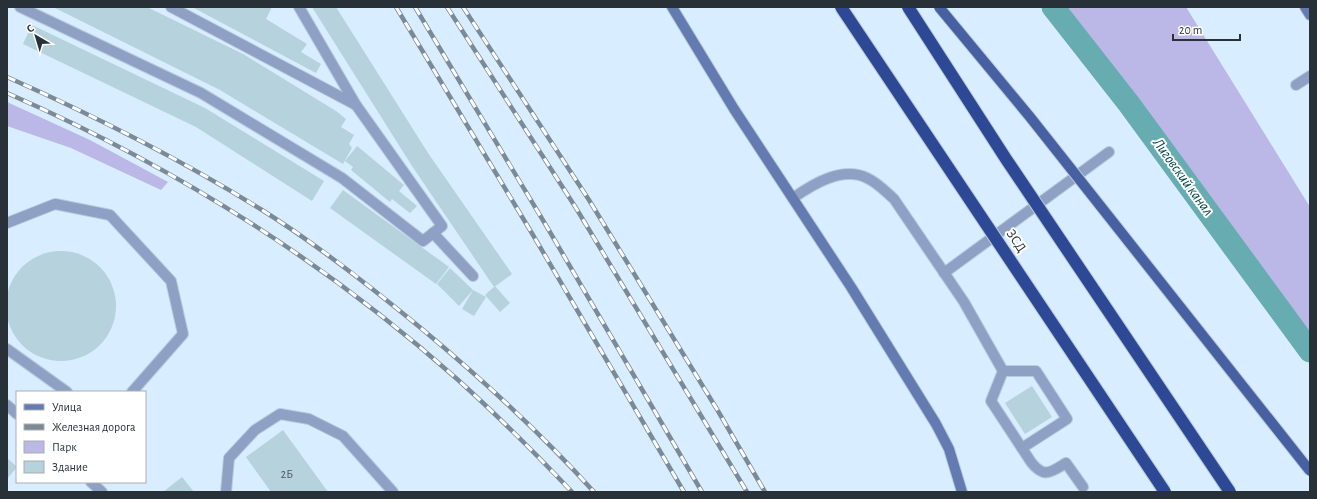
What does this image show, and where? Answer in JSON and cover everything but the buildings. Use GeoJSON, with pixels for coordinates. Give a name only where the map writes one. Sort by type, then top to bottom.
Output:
{"type":"FeatureCollection","features":[{"type":"Feature","properties":{"kind":"highway","name":"ЗСД"},"geometry":{"type":"LineString","coordinates":[[841,7],[1165,492]]}},
{"type":"Feature","properties":{"kind":"highway"},"geometry":{"type":"LineString","coordinates":[[908,7],[1006,159],[1230,492]]}},
{"type":"Feature","properties":{"kind":"main road"},"geometry":{"type":"LineString","coordinates":[[672,7],[734,109],[793,198],[936,424],[949,450],[962,492]]}},
{"type":"Feature","properties":{"kind":"main road"},"geometry":{"type":"LineString","coordinates":[[939,7],[1035,123],[1310,471]]}},
{"type":"Feature","properties":{"kind":"main road"},"geometry":{"type":"LineString","coordinates":[[1305,7],[1310,15]]}},
{"type":"Feature","properties":{"kind":"lane"},"geometry":{"type":"LineString","coordinates":[[20,7],[201,93],[342,178],[423,241],[442,226],[356,105],[299,7]]}},
{"type":"Feature","properties":{"kind":"lane"},"geometry":{"type":"LineString","coordinates":[[171,7],[356,105]]}},
{"type":"Feature","properties":{"kind":"lane"},"geometry":{"type":"LineString","coordinates":[[1296,85],[1310,76]]}},
{"type":"Feature","properties":{"kind":"lane"},"geometry":{"type":"LineString","coordinates":[[944,273],[1109,152]]}},
{"type":"Feature","properties":{"kind":"lane"},"geometry":{"type":"LineString","coordinates":[[793,198],[817,183],[834,176],[851,174],[867,178],[882,188],[894,200],[964,302],[1003,372],[992,401],[1036,469],[1043,473],[1049,473],[1066,463],[1083,487]]}},
{"type":"Feature","properties":{"kind":"lane"},"geometry":{"type":"LineString","coordinates":[[7,223],[55,204],[110,215],[171,281],[183,334],[133,391]]}},
{"type":"Feature","properties":{"kind":"lane"},"geometry":{"type":"LineString","coordinates":[[433,233],[473,276]]}},
{"type":"Feature","properties":{"kind":"lane"},"geometry":{"type":"LineString","coordinates":[[7,349],[66,391]]}},
{"type":"Feature","properties":{"kind":"lane"},"geometry":{"type":"LineString","coordinates":[[1003,372],[1036,371],[1067,419],[1022,448]]}},
{"type":"Feature","properties":{"kind":"lane"},"geometry":{"type":"LineString","coordinates":[[7,405],[16,413]]}},
{"type":"Feature","properties":{"kind":"lane"},"geometry":{"type":"LineString","coordinates":[[226,492],[229,458],[255,430],[280,414],[309,419],[343,436],[393,492]]}},
{"type":"Feature","properties":{"kind":"lane"},"geometry":{"type":"LineString","coordinates":[[93,483],[102,492]]}},
{"type":"Feature","properties":{"kind":"green space"},"geometry":{"type":"Polygon","coordinates":[[[1062,7],[1186,7],[1310,207],[1310,337],[1175,148],[1170,148],[1062,7]]]}},
{"type":"Feature","properties":{"kind":"green space"},"geometry":{"type":"Polygon","coordinates":[[[7,102],[90,140],[168,182],[161,190],[71,148],[7,126],[7,102]]]}},
{"type":"Feature","properties":{"kind":"waterway","name":"Лиговский канал"},"geometry":{"type":"LineString","coordinates":[[1053,7],[1129,104],[1310,351]]}},
{"type":"Feature","properties":{"kind":"railway"},"geometry":{"type":"LineString","coordinates":[[396,7],[533,235],[684,492]]}},
{"type":"Feature","properties":{"kind":"railway"},"geometry":{"type":"LineString","coordinates":[[415,7],[547,227],[702,492]]}},
{"type":"Feature","properties":{"kind":"railway"},"geometry":{"type":"LineString","coordinates":[[447,7],[576,208],[747,492]]}},
{"type":"Feature","properties":{"kind":"railway"},"geometry":{"type":"LineString","coordinates":[[463,7],[589,200],[718,411],[765,492]]}},
{"type":"Feature","properties":{"kind":"railway"},"geometry":{"type":"LineString","coordinates":[[7,77],[105,123],[200,173],[283,223],[303,237],[344,267],[422,329],[467,368],[532,428],[594,492]]}},
{"type":"Feature","properties":{"kind":"railway"},"geometry":{"type":"LineString","coordinates":[[7,93],[128,151],[243,218],[299,255],[406,335],[457,379],[516,434],[572,492]]}}]}
